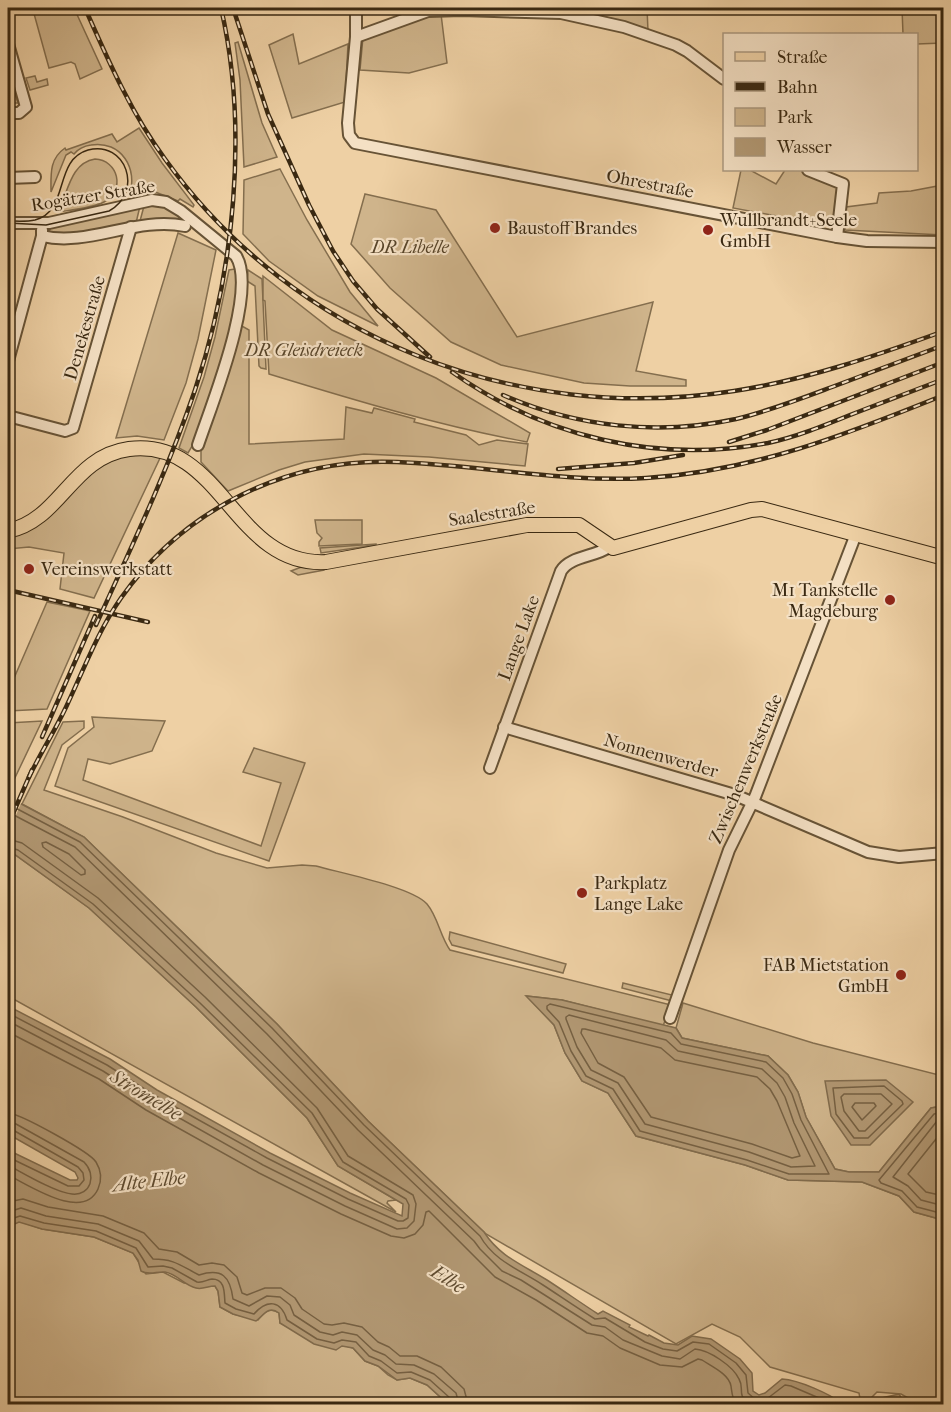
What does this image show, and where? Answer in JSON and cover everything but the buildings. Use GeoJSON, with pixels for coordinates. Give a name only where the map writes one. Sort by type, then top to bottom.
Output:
{"type":"FeatureCollection","features":[{"type":"Feature","properties":{"kind":"main road","name":"Saalestraße"},"geometry":{"type":"LineString","coordinates":[[8,531],[39,518],[82,471],[105,456],[142,448],[177,457],[199,472],[250,530],[267,544],[305,561],[326,562],[506,527],[536,524],[579,525],[592,532],[609,547]]}},
{"type":"Feature","properties":{"kind":"main road"},"geometry":{"type":"LineString","coordinates":[[609,547],[615,548],[757,509],[944,558]]}},
{"type":"Feature","properties":{"kind":"street"},"geometry":{"type":"LineString","coordinates":[[356,8],[356,37],[428,11],[561,13],[624,27],[676,45],[723,78]]}},
{"type":"Feature","properties":{"kind":"street","name":"Ohrestraße"},"geometry":{"type":"LineString","coordinates":[[356,37],[348,123],[349,135],[353,142],[837,237],[867,241],[944,242]]}},
{"type":"Feature","properties":{"kind":"street"},"geometry":{"type":"LineString","coordinates":[[8,44],[26,107],[19,113],[8,113]]}},
{"type":"Feature","properties":{"kind":"street"},"geometry":{"type":"LineString","coordinates":[[810,171],[843,184],[837,237]]}},
{"type":"Feature","properties":{"kind":"street"},"geometry":{"type":"LineString","coordinates":[[8,178],[35,177]]}},
{"type":"Feature","properties":{"kind":"street","name":"Rogätzer Straße"},"geometry":{"type":"LineString","coordinates":[[8,223],[49,223],[150,200],[159,200],[172,204],[182,211],[236,256],[241,265],[241,303],[234,336],[198,446]]}},
{"type":"Feature","properties":{"kind":"street"},"geometry":{"type":"LineString","coordinates":[[8,361],[42,236],[42,223]]}},
{"type":"Feature","properties":{"kind":"street","name":"Rogätzer Straße"},"geometry":{"type":"LineString","coordinates":[[42,236],[63,240],[155,223],[185,226]]}},
{"type":"Feature","properties":{"kind":"street","name":"Denekestraße"},"geometry":{"type":"LineString","coordinates":[[8,416],[65,431],[74,428],[131,227]]}},
{"type":"Feature","properties":{"kind":"street","name":"Zwischenwerkstraße"},"geometry":{"type":"LineString","coordinates":[[670,1018],[729,850],[753,802],[856,534]]}},
{"type":"Feature","properties":{"kind":"street","name":"Lange Lake"},"geometry":{"type":"LineString","coordinates":[[490,768],[565,564],[609,547]]}},
{"type":"Feature","properties":{"kind":"street","name":"Nonnenwerder"},"geometry":{"type":"LineString","coordinates":[[504,727],[729,793],[874,854],[905,857],[944,853]]}},
{"type":"Feature","properties":{"kind":"green space"},"geometry":{"type":"Polygon","coordinates":[[[29,8],[74,8],[102,69],[80,79],[75,64],[71,62],[49,68],[33,10],[30,11],[29,8]]]}},
{"type":"Feature","properties":{"kind":"green space"},"geometry":{"type":"Polygon","coordinates":[[[551,8],[647,8],[648,31],[600,15],[551,8]]]}},
{"type":"Feature","properties":{"kind":"green space"},"geometry":{"type":"Polygon","coordinates":[[[902,8],[943,8],[943,43],[918,44],[918,33],[903,33],[902,8]]]}},
{"type":"Feature","properties":{"kind":"green space"},"geometry":{"type":"Polygon","coordinates":[[[441,14],[447,63],[409,73],[360,70],[363,37],[418,16],[441,14]]]}},
{"type":"Feature","properties":{"kind":"green space"},"geometry":{"type":"Polygon","coordinates":[[[293,34],[299,64],[348,44],[345,102],[292,118],[269,45],[293,34]]]}},
{"type":"Feature","properties":{"kind":"green space"},"geometry":{"type":"Polygon","coordinates":[[[238,42],[262,123],[277,157],[244,167],[240,80],[235,43],[238,42]]]}},
{"type":"Feature","properties":{"kind":"green space"},"geometry":{"type":"Polygon","coordinates":[[[35,76],[37,82],[47,79],[48,85],[30,90],[26,78],[35,76]]]}},
{"type":"Feature","properties":{"kind":"green space"},"geometry":{"type":"Polygon","coordinates":[[[8,80],[11,81],[18,103],[8,103],[8,80]]]}},
{"type":"Feature","properties":{"kind":"green space"},"geometry":{"type":"Polygon","coordinates":[[[139,128],[194,205],[193,207],[180,199],[178,201],[153,191],[129,196],[132,176],[125,158],[111,147],[102,145],[86,146],[74,154],[71,152],[66,155],[51,192],[54,162],[65,148],[66,150],[112,134],[117,142],[139,128]]]}},
{"type":"Feature","properties":{"kind":"green space"},"geometry":{"type":"Polygon","coordinates":[[[95,159],[109,164],[114,170],[117,183],[111,197],[94,206],[58,212],[75,173],[80,166],[95,159]]]}},
{"type":"Feature","properties":{"kind":"green space","name":"DR Libelle"},"geometry":{"type":"Polygon","coordinates":[[[280,169],[350,292],[378,326],[318,296],[269,261],[243,234],[244,180],[280,169]]]}},
{"type":"Feature","properties":{"kind":"green space"},"geometry":{"type":"Polygon","coordinates":[[[741,171],[752,171],[776,184],[784,171],[803,171],[840,186],[836,227],[733,208],[741,171]]]}},
{"type":"Feature","properties":{"kind":"green space"},"geometry":{"type":"Polygon","coordinates":[[[943,185],[943,235],[845,230],[846,207],[877,203],[879,193],[911,191],[943,185]]]}},
{"type":"Feature","properties":{"kind":"green space","name":"DR Libelle"},"geometry":{"type":"Polygon","coordinates":[[[365,194],[436,210],[517,337],[653,302],[636,371],[686,380],[686,386],[584,383],[501,365],[451,342],[390,288],[351,244],[365,194]]]}},
{"type":"Feature","properties":{"kind":"green space"},"geometry":{"type":"Polygon","coordinates":[[[154,204],[168,207],[187,223],[166,219],[140,221],[144,206],[154,204]]]}},
{"type":"Feature","properties":{"kind":"green space"},"geometry":{"type":"Polygon","coordinates":[[[140,206],[136,223],[63,237],[50,234],[49,231],[52,226],[140,206]]]}},
{"type":"Feature","properties":{"kind":"green space"},"geometry":{"type":"Polygon","coordinates":[[[178,233],[216,250],[198,339],[186,383],[164,440],[137,436],[116,438],[178,233]]]}},
{"type":"Feature","properties":{"kind":"green space"},"geometry":{"type":"Polygon","coordinates":[[[235,269],[240,287],[231,320],[249,330],[249,444],[344,439],[346,407],[372,413],[374,408],[415,419],[414,422],[466,435],[479,445],[497,440],[528,444],[525,466],[429,457],[364,454],[305,462],[228,491],[201,462],[201,442],[195,441],[188,453],[179,448],[204,377],[229,270],[235,269]]]}},
{"type":"Feature","properties":{"kind":"green space"},"geometry":{"type":"Polygon","coordinates":[[[248,270],[262,279],[266,369],[259,366],[255,286],[247,281],[248,270]]]}},
{"type":"Feature","properties":{"kind":"green space","name":"DR Gleisdreieck"},"geometry":{"type":"Polygon","coordinates":[[[263,276],[332,330],[436,378],[530,433],[527,442],[494,436],[365,403],[269,374],[263,276]]]}},
{"type":"Feature","properties":{"kind":"green space"},"geometry":{"type":"Polygon","coordinates":[[[129,454],[161,456],[94,598],[60,589],[64,553],[29,547],[8,549],[8,535],[91,469],[129,454]]]}},
{"type":"Feature","properties":{"kind":"green space"},"geometry":{"type":"Polygon","coordinates":[[[315,520],[362,520],[362,544],[319,546],[322,538],[317,533],[315,520]]]}},
{"type":"Feature","properties":{"kind":"green space"},"geometry":{"type":"Polygon","coordinates":[[[376,544],[321,553],[320,548],[376,544]]]}},
{"type":"Feature","properties":{"kind":"green space"},"geometry":{"type":"Polygon","coordinates":[[[304,566],[325,566],[324,570],[298,575],[291,571],[304,566]]]}},
{"type":"Feature","properties":{"kind":"green space"},"geometry":{"type":"Polygon","coordinates":[[[47,602],[90,611],[47,709],[8,711],[8,689],[47,602]]]}},
{"type":"Feature","properties":{"kind":"green space"},"geometry":{"type":"Polygon","coordinates":[[[92,717],[165,721],[152,751],[110,764],[88,759],[83,780],[261,846],[281,783],[243,772],[254,748],[305,763],[269,861],[55,786],[68,748],[94,727],[92,717]]]}},
{"type":"Feature","properties":{"kind":"green space"},"geometry":{"type":"Polygon","coordinates":[[[42,721],[12,784],[8,793],[8,723],[42,721]]]}},
{"type":"Feature","properties":{"kind":"green space"},"geometry":{"type":"Polygon","coordinates":[[[84,721],[84,728],[62,745],[44,790],[123,817],[216,853],[267,868],[316,866],[392,886],[427,904],[450,950],[671,1005],[663,1026],[562,1000],[527,996],[554,1025],[565,1053],[582,1081],[608,1093],[636,1136],[745,1165],[788,1180],[862,1182],[899,1196],[914,1212],[943,1220],[943,1404],[919,1404],[901,1394],[877,1392],[865,1404],[861,1404],[859,1393],[770,1367],[740,1337],[712,1324],[676,1344],[486,1234],[368,1121],[277,1024],[84,837],[22,804],[63,722],[84,721]]]}},
{"type":"Feature","properties":{"kind":"green space"},"geometry":{"type":"Polygon","coordinates":[[[8,852],[89,908],[196,1007],[307,1118],[338,1166],[396,1200],[387,1203],[396,1212],[8,996],[8,852]]]}},
{"type":"Feature","properties":{"kind":"green space"},"geometry":{"type":"Polygon","coordinates":[[[450,932],[566,964],[563,973],[452,945],[449,939],[450,932]]]}},
{"type":"Feature","properties":{"kind":"green space"},"geometry":{"type":"Polygon","coordinates":[[[623,983],[672,995],[672,1001],[622,988],[623,983]]]}},
{"type":"Feature","properties":{"kind":"green space"},"geometry":{"type":"Polygon","coordinates":[[[683,1003],[813,1043],[943,1076],[943,1106],[931,1108],[879,1172],[849,1172],[835,1169],[806,1117],[798,1092],[788,1075],[768,1056],[682,1038],[676,1028],[683,1003]]]}},
{"type":"Feature","properties":{"kind":"green space"},"geometry":{"type":"Polygon","coordinates":[[[19,1221],[42,1229],[94,1237],[133,1253],[146,1274],[163,1272],[184,1283],[215,1286],[220,1307],[233,1314],[258,1320],[267,1311],[275,1311],[279,1313],[280,1323],[296,1331],[353,1348],[365,1361],[378,1366],[397,1380],[410,1378],[427,1385],[448,1404],[8,1404],[8,1227],[19,1221]]]}},
{"type":"Feature","properties":{"kind":"water"},"geometry":{"type":"Polygon","coordinates":[[[8,797],[84,837],[277,1024],[368,1121],[505,1254],[598,1314],[603,1311],[630,1325],[629,1327],[664,1343],[678,1345],[692,1336],[711,1339],[740,1359],[752,1373],[753,1391],[759,1395],[782,1379],[814,1388],[843,1404],[448,1404],[427,1385],[410,1378],[397,1380],[378,1366],[365,1361],[353,1348],[342,1346],[336,1350],[314,1344],[280,1323],[279,1313],[275,1311],[269,1310],[256,1321],[233,1314],[220,1307],[215,1286],[192,1287],[169,1273],[141,1271],[133,1253],[94,1237],[42,1229],[19,1222],[8,1227],[8,1150],[70,1180],[78,1178],[75,1172],[8,1134],[8,1006],[110,1059],[157,1090],[270,1153],[402,1216],[403,1204],[338,1166],[307,1118],[196,1007],[89,908],[8,852],[8,797]]]}},
{"type":"Feature","properties":{"kind":"water"},"geometry":{"type":"Polygon","coordinates":[[[526,996],[562,1000],[676,1028],[682,1038],[768,1056],[788,1075],[798,1092],[806,1117],[835,1169],[849,1172],[879,1172],[931,1108],[943,1106],[943,1220],[914,1212],[899,1196],[862,1182],[788,1180],[745,1165],[636,1136],[608,1093],[582,1081],[565,1053],[554,1025],[526,996]]]}},
{"type":"Feature","properties":{"kind":"water"},"geometry":{"type":"Polygon","coordinates":[[[886,1080],[913,1102],[870,1145],[851,1145],[831,1116],[825,1081],[886,1080]]]}},
{"type":"Feature","properties":{"kind":"water"},"geometry":{"type":"Polygon","coordinates":[[[899,1394],[905,1404],[874,1404],[877,1399],[899,1394]]]}},
{"type":"Feature","properties":{"kind":"pier"},"geometry":{"type":"Polygon","coordinates":[[[11,796],[22,801],[8,834],[8,804],[11,796]]]}},
{"type":"Feature","properties":{"kind":"tram line"},"geometry":{"type":"LineString","coordinates":[[8,221],[32,221],[46,215],[58,197],[70,164],[77,156],[88,150],[101,149],[112,153],[121,160],[126,170],[128,181],[126,192],[120,203],[109,211],[46,225],[8,223]]}},
{"type":"Feature","properties":{"kind":"railway"},"geometry":{"type":"LineString","coordinates":[[85,8],[111,66],[141,123],[165,159],[218,222],[278,276],[344,320],[416,355],[492,380],[571,394],[652,398],[734,391],[814,374],[944,331]]}},
{"type":"Feature","properties":{"kind":"railway"},"geometry":{"type":"LineString","coordinates":[[96,625],[173,450],[195,390],[219,298],[228,250],[235,151],[230,54],[221,8]]}},
{"type":"Feature","properties":{"kind":"railway"},"geometry":{"type":"LineString","coordinates":[[233,8],[268,114],[309,205],[333,251],[353,281],[377,309],[430,357]]}},
{"type":"Feature","properties":{"kind":"railway"},"geometry":{"type":"LineString","coordinates":[[503,395],[559,415],[588,421],[647,427],[707,424],[772,409],[944,345]]}},
{"type":"Feature","properties":{"kind":"railway"},"geometry":{"type":"LineString","coordinates":[[729,442],[767,430],[944,362]]}},
{"type":"Feature","properties":{"kind":"railway"},"geometry":{"type":"LineString","coordinates":[[452,372],[487,395],[563,429],[603,440],[643,447],[685,450],[726,449],[778,441],[944,379]]}},
{"type":"Feature","properties":{"kind":"railway"},"geometry":{"type":"LineString","coordinates":[[29,777],[63,714],[105,624],[121,598],[146,566],[175,538],[207,515],[242,495],[278,479],[317,469],[356,463],[397,462],[584,478],[646,478],[686,474],[724,468],[798,449],[871,424],[944,395]]}},
{"type":"Feature","properties":{"kind":"railway"},"geometry":{"type":"LineString","coordinates":[[558,469],[634,463],[683,455]]}},
{"type":"Feature","properties":{"kind":"railway"},"geometry":{"type":"LineString","coordinates":[[8,590],[148,622]]}},
{"type":"Feature","properties":{"kind":"railway"},"geometry":{"type":"LineString","coordinates":[[42,737],[95,616]]}},
{"type":"Feature","properties":{"kind":"railway"},"geometry":{"type":"LineString","coordinates":[[8,825],[32,770]]}},
{"type":"Feature","properties":{"kind":"place","name":"Baustoff Brandes"},"geometry":{"type":"Point","coordinates":[495,228]}},
{"type":"Feature","properties":{"kind":"place","name":"Wullbrandt+Seele GmbH"},"geometry":{"type":"Point","coordinates":[708,230]}},
{"type":"Feature","properties":{"kind":"place","name":"Vereinswerkstatt"},"geometry":{"type":"Point","coordinates":[29,569]}},
{"type":"Feature","properties":{"kind":"place","name":"M1 Tankstelle Magdeburg"},"geometry":{"type":"Point","coordinates":[890,600]}},
{"type":"Feature","properties":{"kind":"place","name":"Parkplatz Lange Lake"},"geometry":{"type":"Point","coordinates":[582,893]}},
{"type":"Feature","properties":{"kind":"place","name":"FAB Mietstation GmbH"},"geometry":{"type":"Point","coordinates":[901,975]}},
{"type":"Feature","properties":{"kind":"water label","name":"Stromelbe"},"geometry":{"type":"Point","coordinates":[146,1095]}},
{"type":"Feature","properties":{"kind":"water label","name":"Alte Elbe"},"geometry":{"type":"Point","coordinates":[149,1181]}},
{"type":"Feature","properties":{"kind":"water label","name":"Elbe"},"geometry":{"type":"Point","coordinates":[448,1279]}}]}
